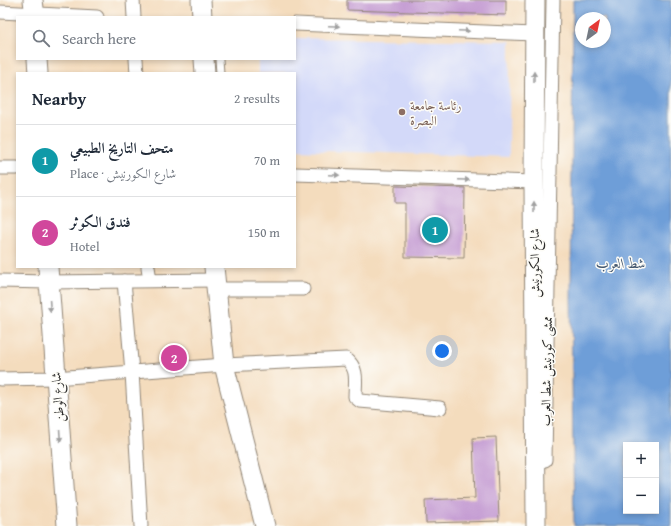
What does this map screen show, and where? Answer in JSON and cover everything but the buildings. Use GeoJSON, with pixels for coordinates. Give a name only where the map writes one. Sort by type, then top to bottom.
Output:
{"type":"FeatureCollection","features":[{"type":"Feature","properties":{"kind":"main road"},"geometry":{"type":"LineString","coordinates":[[201,0],[202,16]]}},
{"type":"Feature","properties":{"kind":"main road","name":"شارع الكورنيش"},"geometry":{"type":"LineString","coordinates":[[535,0],[534,182],[536,526]]}},
{"type":"Feature","properties":{"kind":"main road"},"geometry":{"type":"LineString","coordinates":[[38,60],[38,72]]}},
{"type":"Feature","properties":{"kind":"main road"},"geometry":{"type":"LineString","coordinates":[[204,60],[205,72]]}},
{"type":"Feature","properties":{"kind":"main road","name":"شارع الوطن"},"geometry":{"type":"LineString","coordinates":[[48,274],[67,526]]}},
{"type":"Feature","properties":{"kind":"main road"},"geometry":{"type":"LineString","coordinates":[[215,279],[224,365],[265,526]]}},
{"type":"Feature","properties":{"kind":"street"},"geometry":{"type":"LineString","coordinates":[[133,0],[134,16]]}},
{"type":"Feature","properties":{"kind":"street","name":"ممشى كورنيش شط العرب"},"geometry":{"type":"LineString","coordinates":[[544,526],[553,0]]}},
{"type":"Feature","properties":{"kind":"street"},"geometry":{"type":"LineString","coordinates":[[0,12],[34,10],[88,16]]}},
{"type":"Feature","properties":{"kind":"street"},"geometry":{"type":"LineString","coordinates":[[296,24],[534,34]]}},
{"type":"Feature","properties":{"kind":"street"},"geometry":{"type":"LineString","coordinates":[[136,60],[137,72]]}},
{"type":"Feature","properties":{"kind":"street"},"geometry":{"type":"LineString","coordinates":[[0,168],[16,168]]}},
{"type":"Feature","properties":{"kind":"street"},"geometry":{"type":"LineString","coordinates":[[296,174],[534,182]]}},
{"type":"Feature","properties":{"kind":"street"},"geometry":{"type":"LineString","coordinates":[[148,268],[150,280]]}},
{"type":"Feature","properties":{"kind":"street"},"geometry":{"type":"LineString","coordinates":[[0,281],[48,274],[124,281],[215,279],[303,289]]}},
{"type":"Feature","properties":{"kind":"street"},"geometry":{"type":"LineString","coordinates":[[124,281],[132,372],[141,526]]}},
{"type":"Feature","properties":{"kind":"street"},"geometry":{"type":"LineString","coordinates":[[0,379],[55,378],[224,365],[346,359],[355,368],[355,397],[360,401],[440,408]]}},
{"type":"Feature","properties":{"kind":"lane"},"geometry":{"type":"LineString","coordinates":[[219,60],[220,72]]}},
{"type":"Feature","properties":{"kind":"shaded area","name":"رئاسة جامعة البصرة"},"geometry":{"type":"Polygon","coordinates":[[[296,38],[510,41],[509,157],[296,150],[296,72],[258,72],[258,60],[296,60],[296,38]]]}},
{"type":"Feature","properties":{"kind":"water","name":"شط العرب"},"geometry":{"type":"Polygon","coordinates":[[[573,0],[671,0],[671,526],[574,526],[571,299],[573,0]]]}},
{"type":"Feature","properties":{"kind":"place","name":"رئاسة جامعة البصرة"},"geometry":{"type":"Point","coordinates":[402,112]}},
{"type":"Feature","properties":{"kind":"place","name":"متحف التاريخ الطبيعي"},"geometry":{"type":"Point","coordinates":[435,230]}},
{"type":"Feature","properties":{"kind":"place","name":"فندق الكوثر"},"geometry":{"type":"Point","coordinates":[174,358]}}]}
